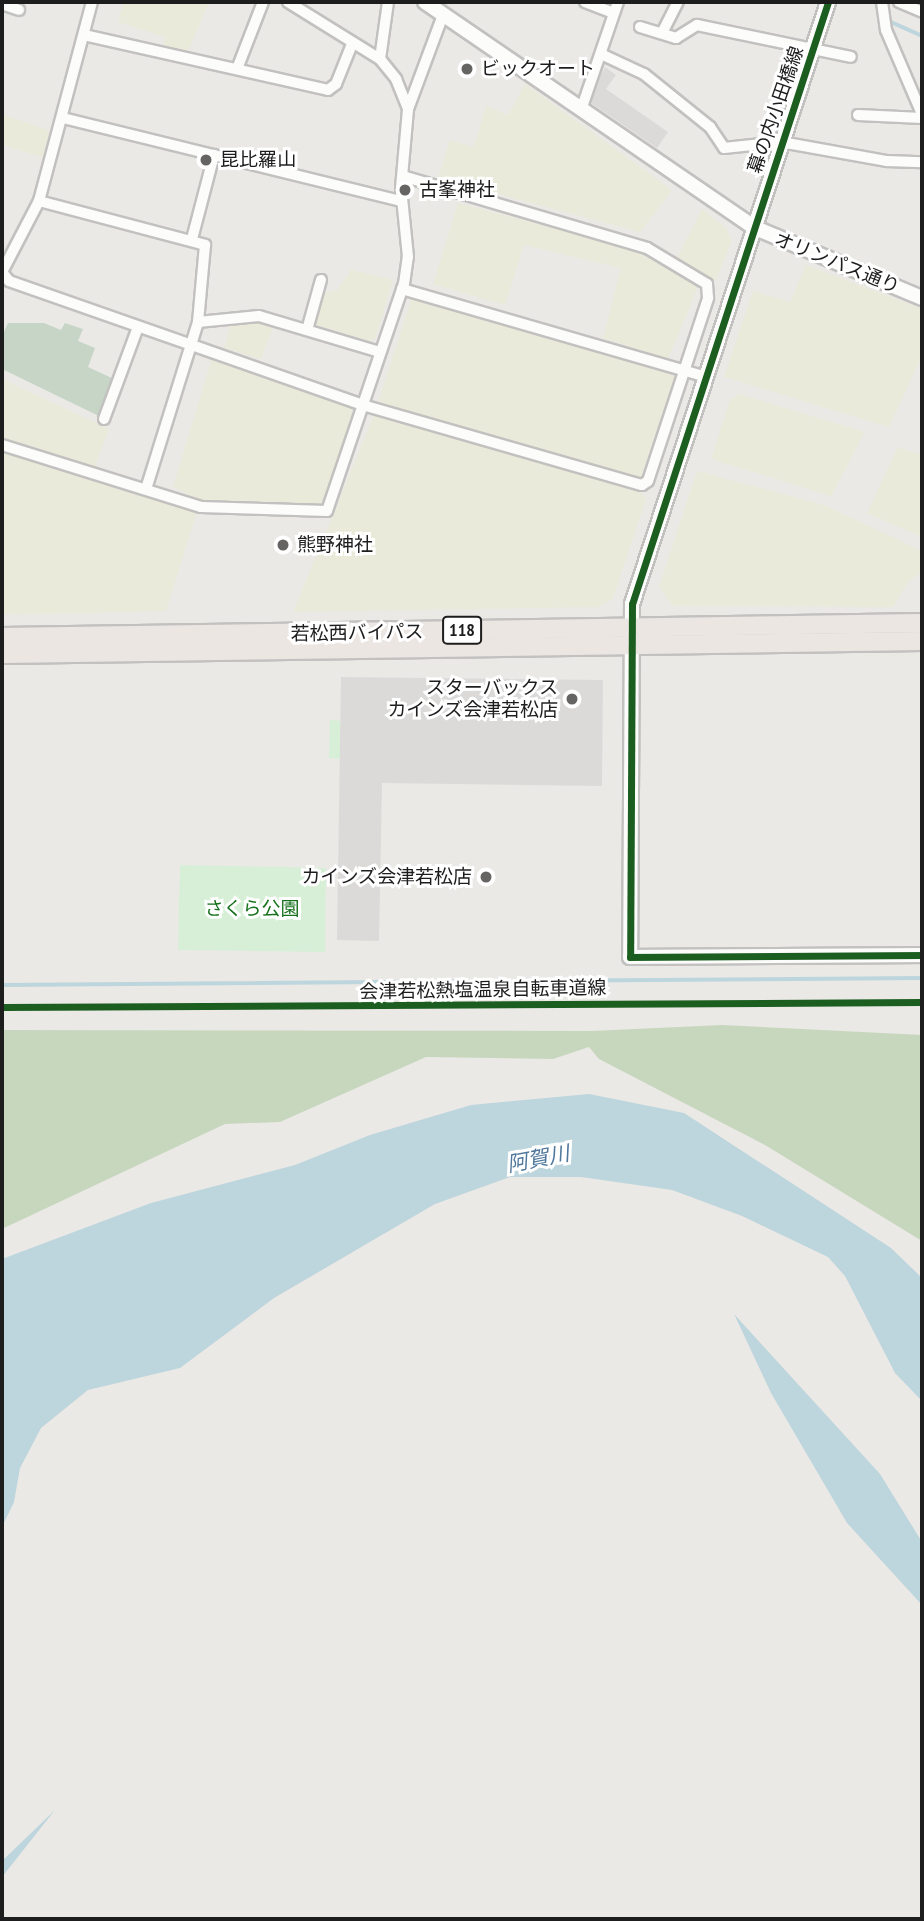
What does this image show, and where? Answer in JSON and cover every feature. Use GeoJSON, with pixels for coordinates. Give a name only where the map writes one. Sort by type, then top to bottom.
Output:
{"type":"FeatureCollection","features":[{"type":"Feature","properties":{"kind":"highway","name":"若松西バイパス"},"geometry":{"type":"LineString","coordinates":[[2,654],[922,624]]}},
{"type":"Feature","properties":{"kind":"highway","name":"若松西バイパス"},"geometry":{"type":"LineString","coordinates":[[2,637],[630,634],[922,641]]}},
{"type":"Feature","properties":{"kind":"street"},"geometry":{"type":"LineString","coordinates":[[92,2],[39,201],[2,272],[9,281],[366,406],[642,485],[648,481],[708,298],[707,284],[685,267],[615,237],[403,176]]}},
{"type":"Feature","properties":{"kind":"street"},"geometry":{"type":"LineString","coordinates":[[237,69],[263,2]]}},
{"type":"Feature","properties":{"kind":"street"},"geometry":{"type":"LineString","coordinates":[[288,2],[380,59],[396,79],[408,109]]}},
{"type":"Feature","properties":{"kind":"street"},"geometry":{"type":"LineString","coordinates":[[380,59],[388,2]]}},
{"type":"Feature","properties":{"kind":"street","name":"オリンパス通り"},"geometry":{"type":"LineString","coordinates":[[425,2],[753,228],[922,298]]}},
{"type":"Feature","properties":{"kind":"street"},"geometry":{"type":"LineString","coordinates":[[585,2],[613,13]]}},
{"type":"Feature","properties":{"kind":"street"},"geometry":{"type":"LineString","coordinates":[[581,110],[603,55],[604,36],[618,2]]}},
{"type":"Feature","properties":{"kind":"street"},"geometry":{"type":"LineString","coordinates":[[662,33],[678,2]]}},
{"type":"Feature","properties":{"kind":"street","name":"幕の内小田橋線"},"geometry":{"type":"LineString","coordinates":[[828,2],[703,376],[632,604],[630,957],[922,956]]}},
{"type":"Feature","properties":{"kind":"street"},"geometry":{"type":"LineString","coordinates":[[858,115],[922,116],[886,30],[882,2]]}},
{"type":"Feature","properties":{"kind":"street"},"geometry":{"type":"LineString","coordinates":[[899,2],[922,12]]}},
{"type":"Feature","properties":{"kind":"street"},"geometry":{"type":"LineString","coordinates":[[2,4],[19,10]]}},
{"type":"Feature","properties":{"kind":"street"},"geometry":{"type":"LineString","coordinates":[[2,445],[201,508],[327,511],[366,406],[380,352],[402,289],[408,257],[402,201],[408,109],[443,15]]}},
{"type":"Feature","properties":{"kind":"street"},"geometry":{"type":"LineString","coordinates":[[640,27],[684,37],[689,27],[697,25],[812,52],[851,57]]}},
{"type":"Feature","properties":{"kind":"street"},"geometry":{"type":"LineString","coordinates":[[84,35],[328,90],[336,84],[352,44]]}},
{"type":"Feature","properties":{"kind":"street"},"geometry":{"type":"LineString","coordinates":[[603,55],[644,74],[710,127],[724,148],[781,142],[874,160],[922,162]]}},
{"type":"Feature","properties":{"kind":"street"},"geometry":{"type":"LineString","coordinates":[[63,118],[402,201]]}},
{"type":"Feature","properties":{"kind":"street"},"geometry":{"type":"LineString","coordinates":[[192,239],[214,155]]}},
{"type":"Feature","properties":{"kind":"street"},"geometry":{"type":"LineString","coordinates":[[39,201],[192,239],[205,245],[198,322],[146,489]]}},
{"type":"Feature","properties":{"kind":"street"},"geometry":{"type":"LineString","coordinates":[[307,330],[320,280]]}},
{"type":"Feature","properties":{"kind":"street"},"geometry":{"type":"LineString","coordinates":[[402,289],[703,376]]}},
{"type":"Feature","properties":{"kind":"street"},"geometry":{"type":"LineString","coordinates":[[198,322],[229,322],[246,314],[380,352]]}},
{"type":"Feature","properties":{"kind":"street"},"geometry":{"type":"LineString","coordinates":[[104,419],[138,327]]}},
{"type":"Feature","properties":{"kind":"green space"},"geometry":{"type":"Polygon","coordinates":[[[124,2],[209,2],[188,52],[163,47],[165,37],[118,22],[124,2]]]}},
{"type":"Feature","properties":{"kind":"green space"},"geometry":{"type":"Polygon","coordinates":[[[525,84],[672,190],[640,232],[438,178],[450,140],[474,147],[486,106],[508,115],[525,84]]]}},
{"type":"Feature","properties":{"kind":"green space"},"geometry":{"type":"Polygon","coordinates":[[[2,114],[53,132],[45,158],[2,145],[2,114]]]}},
{"type":"Feature","properties":{"kind":"green space"},"geometry":{"type":"Polygon","coordinates":[[[458,203],[620,245],[700,282],[668,359],[603,338],[621,268],[524,245],[505,305],[433,284],[458,203]]]}},
{"type":"Feature","properties":{"kind":"green space"},"geometry":{"type":"Polygon","coordinates":[[[702,209],[727,229],[731,242],[716,281],[676,260],[702,209]]]}},
{"type":"Feature","properties":{"kind":"green space"},"geometry":{"type":"Polygon","coordinates":[[[806,265],[922,309],[922,356],[889,427],[724,377],[753,291],[790,302],[806,265]]]}},
{"type":"Feature","properties":{"kind":"green space"},"geometry":{"type":"Polygon","coordinates":[[[351,270],[393,280],[375,339],[369,341],[314,324],[321,294],[337,290],[351,270]]]}},
{"type":"Feature","properties":{"kind":"green space"},"geometry":{"type":"Polygon","coordinates":[[[412,297],[674,375],[677,380],[648,475],[643,479],[383,404],[379,400],[412,297]]]}},
{"type":"Feature","properties":{"kind":"green space"},"geometry":{"type":"Polygon","coordinates":[[[250,319],[274,324],[261,359],[224,348],[230,326],[250,319]]]}},
{"type":"Feature","properties":{"kind":"green space"},"geometry":{"type":"Polygon","coordinates":[[[8,323],[44,323],[61,330],[65,323],[83,329],[78,341],[95,348],[88,367],[116,380],[101,417],[2,369],[2,336],[8,323]]]}},
{"type":"Feature","properties":{"kind":"green space"},"geometry":{"type":"Polygon","coordinates":[[[212,358],[357,411],[324,503],[312,507],[200,500],[173,487],[212,358]]]}},
{"type":"Feature","properties":{"kind":"green space"},"geometry":{"type":"Polygon","coordinates":[[[2,379],[109,429],[95,467],[2,438],[2,379]]]}},
{"type":"Feature","properties":{"kind":"green space"},"geometry":{"type":"Polygon","coordinates":[[[739,394],[865,432],[831,496],[711,459],[730,400],[739,394]]]}},
{"type":"Feature","properties":{"kind":"green space"},"geometry":{"type":"Polygon","coordinates":[[[374,415],[639,490],[646,499],[613,598],[599,607],[293,612],[374,415]]]}},
{"type":"Feature","properties":{"kind":"green space"},"geometry":{"type":"Polygon","coordinates":[[[898,447],[922,455],[922,537],[867,513],[898,447]]]}},
{"type":"Feature","properties":{"kind":"green space"},"geometry":{"type":"Polygon","coordinates":[[[2,452],[197,512],[166,611],[2,615],[2,452]]]}},
{"type":"Feature","properties":{"kind":"green space"},"geometry":{"type":"Polygon","coordinates":[[[697,471],[824,505],[922,551],[922,571],[908,582],[893,607],[673,606],[659,587],[697,471]]]}},
{"type":"Feature","properties":{"kind":"green space"},"geometry":{"type":"Polygon","coordinates":[[[330,720],[342,721],[341,759],[329,758],[330,720]]]}},
{"type":"Feature","properties":{"kind":"green space","name":"さくら公園"},"geometry":{"type":"Polygon","coordinates":[[[180,865],[326,868],[325,952],[178,950],[180,865]]]}},
{"type":"Feature","properties":{"kind":"green space"},"geometry":{"type":"Polygon","coordinates":[[[722,1025],[922,1035],[922,1241],[765,1145],[599,1059],[589,1047],[553,1059],[426,1057],[280,1122],[225,1124],[2,1229],[2,1030],[591,1031],[722,1025]]]}},
{"type":"Feature","properties":{"kind":"shaded area"},"geometry":{"type":"Polygon","coordinates":[[[605,67],[616,75],[606,89],[668,132],[657,148],[588,101],[605,67]]]}},
{"type":"Feature","properties":{"kind":"shaded area"},"geometry":{"type":"Polygon","coordinates":[[[341,677],[603,680],[602,786],[382,783],[379,941],[337,940],[341,677]]]}},
{"type":"Feature","properties":{"kind":"water","name":"阿賀川"},"geometry":{"type":"Polygon","coordinates":[[[589,1094],[684,1113],[891,1248],[922,1278],[922,1401],[895,1373],[845,1276],[828,1257],[742,1216],[672,1190],[581,1177],[510,1177],[435,1204],[274,1298],[180,1368],[88,1390],[41,1428],[20,1468],[14,1502],[2,1527],[2,1259],[151,1203],[295,1165],[370,1135],[471,1105],[589,1094]]]}},
{"type":"Feature","properties":{"kind":"water"},"geometry":{"type":"Polygon","coordinates":[[[734,1314],[880,1474],[922,1542],[922,1605],[847,1523],[771,1393],[734,1314]]]}},
{"type":"Feature","properties":{"kind":"water"},"geometry":{"type":"Polygon","coordinates":[[[55,1810],[2,1877],[2,1861],[55,1810]]]}},
{"type":"Feature","properties":{"kind":"waterway"},"geometry":{"type":"LineString","coordinates":[[889,21],[922,36]]}},
{"type":"Feature","properties":{"kind":"waterway"},"geometry":{"type":"LineString","coordinates":[[2,985],[922,978]]}},
{"type":"Feature","properties":{"kind":"cycle path"},"geometry":{"type":"LineString","coordinates":[[828,2],[632,604],[630,957],[922,955]]}},
{"type":"Feature","properties":{"kind":"cycle path","name":"会津若松熱塩温泉自転車道線"},"geometry":{"type":"LineString","coordinates":[[2,1007],[922,1002]]}},
{"type":"Feature","properties":{"kind":"place","name":"ビックオート"},"geometry":{"type":"Point","coordinates":[467,69]}},
{"type":"Feature","properties":{"kind":"place","name":"昆比羅山"},"geometry":{"type":"Point","coordinates":[206,160]}},
{"type":"Feature","properties":{"kind":"place","name":"古峯神社"},"geometry":{"type":"Point","coordinates":[405,190]}},
{"type":"Feature","properties":{"kind":"place","name":"熊野神社"},"geometry":{"type":"Point","coordinates":[283,545]}},
{"type":"Feature","properties":{"kind":"place","name":"スターバックス カインズ会津若松店"},"geometry":{"type":"Point","coordinates":[572,699]}},
{"type":"Feature","properties":{"kind":"place","name":"カインズ会津若松店"},"geometry":{"type":"Point","coordinates":[486,877]}}]}
